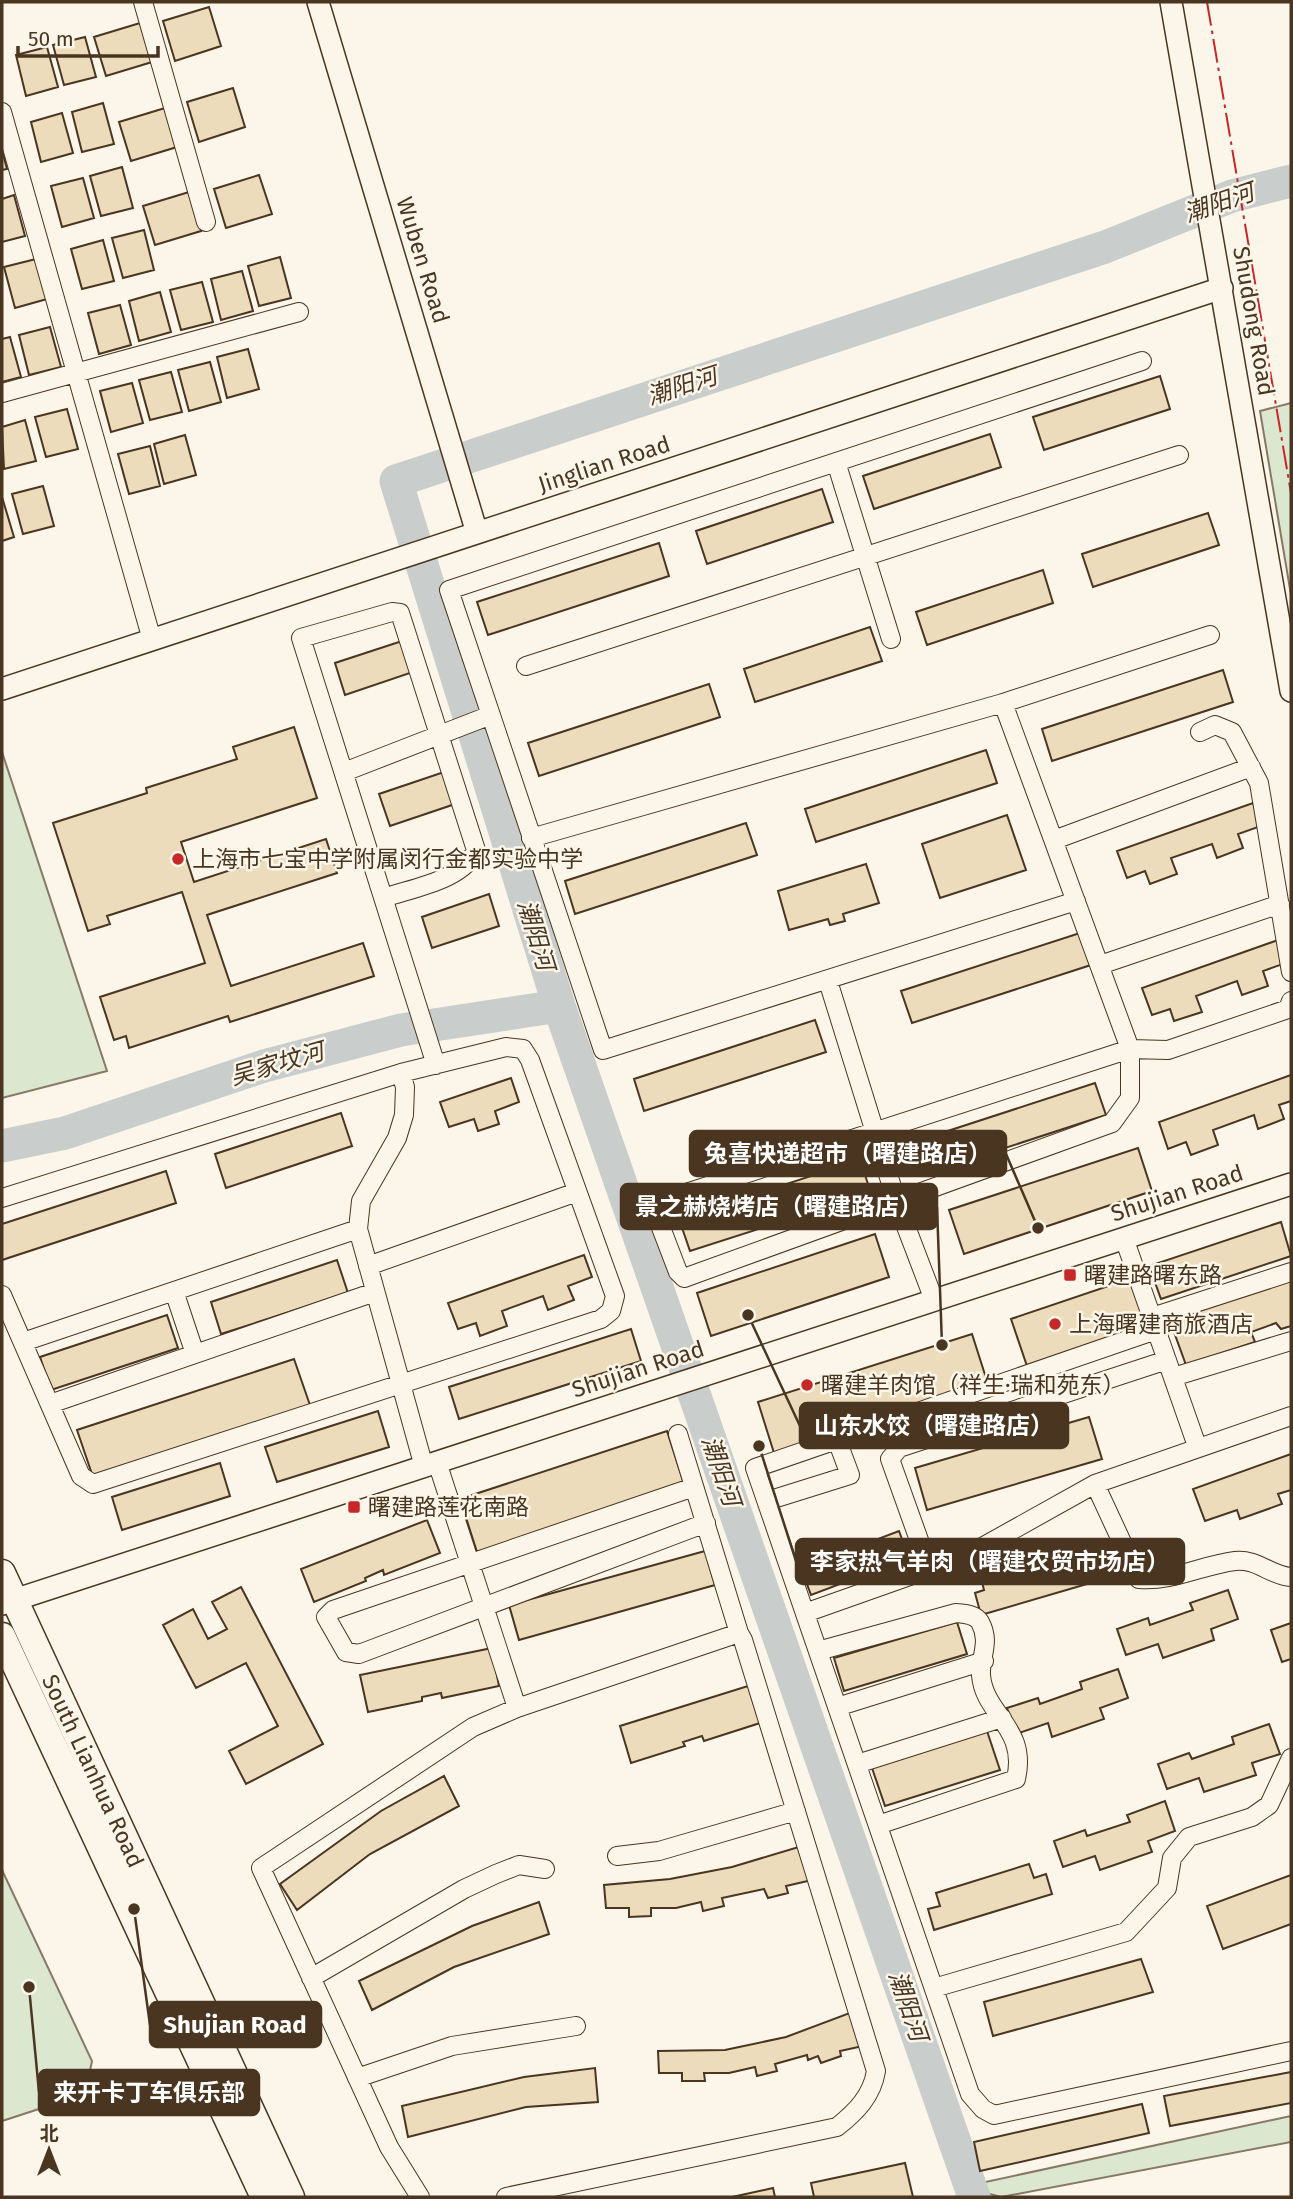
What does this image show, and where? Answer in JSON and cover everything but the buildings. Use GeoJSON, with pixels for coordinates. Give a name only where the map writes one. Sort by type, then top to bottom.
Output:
{"type":"FeatureCollection","features":[{"type":"Feature","properties":{"kind":"main road","name":"South Lianhua Road"},"geometry":{"type":"LineString","coordinates":[[2,1573],[8,1602],[291,2197]]}},
{"type":"Feature","properties":{"kind":"main road"},"geometry":{"type":"LineString","coordinates":[[2,1636],[264,2197]]}},
{"type":"Feature","properties":{"kind":"street"},"geometry":{"type":"LineString","coordinates":[[144,2],[206,222]]}},
{"type":"Feature","properties":{"kind":"street","name":"Wuben Road"},"geometry":{"type":"LineString","coordinates":[[318,2],[477,533]]}},
{"type":"Feature","properties":{"kind":"street","name":"Shudong Road"},"geometry":{"type":"LineString","coordinates":[[1171,2],[1291,691]]}},
{"type":"Feature","properties":{"kind":"street"},"geometry":{"type":"LineString","coordinates":[[2,112],[152,640]]}},
{"type":"Feature","properties":{"kind":"street","name":"Jinglian Road"},"geometry":{"type":"LineString","coordinates":[[2,689],[1222,288]]}},
{"type":"Feature","properties":{"kind":"street"},"geometry":{"type":"LineString","coordinates":[[2,393],[299,312]]}},
{"type":"Feature","properties":{"kind":"street"},"geometry":{"type":"LineString","coordinates":[[1076,901],[603,1051],[449,590],[1142,361]]}},
{"type":"Feature","properties":{"kind":"street"},"geometry":{"type":"LineString","coordinates":[[526,666],[1179,455]]}},
{"type":"Feature","properties":{"kind":"street"},"geometry":{"type":"LineString","coordinates":[[836,462],[891,639]]}},
{"type":"Feature","properties":{"kind":"street"},"geometry":{"type":"LineString","coordinates":[[384,898],[453,873],[471,863],[476,850],[444,733],[400,613],[392,612],[301,638],[436,1065]]}},
{"type":"Feature","properties":{"kind":"street"},"geometry":{"type":"LineString","coordinates":[[531,838],[1003,703],[1210,635]]}},
{"type":"Feature","properties":{"kind":"street"},"geometry":{"type":"LineString","coordinates":[[1003,703],[1130,1049],[1129,1098],[1111,1123],[897,1203],[684,1278],[678,1272],[652,1204],[1130,1049],[1168,1050],[1288,1009],[1291,1001]]}},
{"type":"Feature","properties":{"kind":"street"},"geometry":{"type":"LineString","coordinates":[[344,772],[491,715]]}},
{"type":"Feature","properties":{"kind":"street"},"geometry":{"type":"LineString","coordinates":[[1200,732],[1215,725],[1232,732],[1259,783],[1291,972]]}},
{"type":"Feature","properties":{"kind":"street"},"geometry":{"type":"LineString","coordinates":[[1054,840],[1251,767]]}},
{"type":"Feature","properties":{"kind":"street"},"geometry":{"type":"LineString","coordinates":[[1100,965],[1280,904]]}},
{"type":"Feature","properties":{"kind":"street"},"geometry":{"type":"LineString","coordinates":[[828,981],[897,1203],[934,1300]]}},
{"type":"Feature","properties":{"kind":"street"},"geometry":{"type":"LineString","coordinates":[[2,1198],[401,1073],[506,1047],[523,1049],[530,1060],[615,1296],[611,1311],[601,1319],[93,1484],[81,1476],[2,1294]]}},
{"type":"Feature","properties":{"kind":"street"},"geometry":{"type":"LineString","coordinates":[[401,1073],[405,1087],[404,1115],[397,1138],[360,1201],[358,1229],[401,1384],[470,1561],[517,1708]]}},
{"type":"Feature","properties":{"kind":"street","name":"Shujian Road"},"geometry":{"type":"LineString","coordinates":[[8,1602],[1291,1184]]}},
{"type":"Feature","properties":{"kind":"street"},"geometry":{"type":"LineString","coordinates":[[368,1266],[577,1192]]}},
{"type":"Feature","properties":{"kind":"street"},"geometry":{"type":"LineString","coordinates":[[23,1342],[358,1229]]}},
{"type":"Feature","properties":{"kind":"street"},"geometry":{"type":"LineString","coordinates":[[1124,1238],[1197,1446]]}},
{"type":"Feature","properties":{"kind":"street"},"geometry":{"type":"LineString","coordinates":[[1291,1272],[755,1468],[970,2094],[983,2109],[994,2115],[1291,2051]]}},
{"type":"Feature","properties":{"kind":"street"},"geometry":{"type":"LineString","coordinates":[[174,1291],[195,1354]]}},
{"type":"Feature","properties":{"kind":"street"},"geometry":{"type":"LineString","coordinates":[[50,1404],[375,1292]]}},
{"type":"Feature","properties":{"kind":"street"},"geometry":{"type":"LineString","coordinates":[[929,1569],[890,1459],[899,1448],[1170,1368],[1291,1341]]}},
{"type":"Feature","properties":{"kind":"street"},"geometry":{"type":"LineString","coordinates":[[805,1613],[966,1556],[1095,1483],[1291,1416]]}},
{"type":"Feature","properties":{"kind":"street"},"geometry":{"type":"LineString","coordinates":[[506,2197],[837,2127],[854,2114],[874,2086],[876,2071],[678,1434]]}},
{"type":"Feature","properties":{"kind":"street"},"geometry":{"type":"LineString","coordinates":[[767,1501],[850,1475],[837,1440]]}},
{"type":"Feature","properties":{"kind":"street"},"geometry":{"type":"LineString","coordinates":[[1095,1483],[1139,1579],[1156,1581],[1237,1560],[1256,1564],[1274,1574],[1291,1577]]}},
{"type":"Feature","properties":{"kind":"street"},"geometry":{"type":"LineString","coordinates":[[694,1487],[470,1561],[333,1610],[326,1617],[346,1653],[359,1654],[706,1523]]}},
{"type":"Feature","properties":{"kind":"street"},"geometry":{"type":"LineString","coordinates":[[818,1651],[956,1613],[971,1614],[979,1621],[986,1648],[981,1675],[1020,1751],[1016,1779],[878,1825]]}},
{"type":"Feature","properties":{"kind":"street"},"geometry":{"type":"LineString","coordinates":[[420,2197],[389,2147],[261,1868],[473,1727],[517,1708],[738,1633]]}},
{"type":"Feature","properties":{"kind":"street"},"geometry":{"type":"LineString","coordinates":[[837,1707],[984,1661]]}},
{"type":"Feature","properties":{"kind":"street"},"geometry":{"type":"LineString","coordinates":[[857,1764],[1002,1718]]}},
{"type":"Feature","properties":{"kind":"street"},"geometry":{"type":"LineString","coordinates":[[934,1988],[1126,1932],[1167,1888],[1172,1858],[1189,1837],[1252,1817],[1269,1805],[1291,1758]]}},
{"type":"Feature","properties":{"kind":"street"},"geometry":{"type":"LineString","coordinates":[[617,1856],[659,1851],[796,1811]]}},
{"type":"Feature","properties":{"kind":"street"},"geometry":{"type":"LineString","coordinates":[[311,1978],[464,1889],[519,1865],[545,1868]]}},
{"type":"Feature","properties":{"kind":"street"},"geometry":{"type":"LineString","coordinates":[[357,2078],[452,2046],[576,2026]]}},
{"type":"Feature","properties":{"kind":"green space"},"geometry":{"type":"Polygon","coordinates":[[[1291,403],[1291,595],[1260,411],[1291,403]]]}},
{"type":"Feature","properties":{"kind":"green space"},"geometry":{"type":"Polygon","coordinates":[[[2,752],[107,1071],[2,1098],[2,752]]]}},
{"type":"Feature","properties":{"kind":"green space"},"geometry":{"type":"Polygon","coordinates":[[[2,1870],[92,2061],[85,2094],[2,2121],[2,1870]]]}},
{"type":"Feature","properties":{"kind":"green space"},"geometry":{"type":"Polygon","coordinates":[[[1291,2116],[1291,2142],[1001,2197],[986,2193],[976,2184],[1291,2116]]]}},
{"type":"Feature","properties":{"kind":"waterway","name":"潮阳河"},"geometry":{"type":"LineString","coordinates":[[974,2197],[559,1006],[396,481],[1105,247],[1232,196],[1291,181]]}},
{"type":"Feature","properties":{"kind":"waterway","name":"吴家坟河"},"geometry":{"type":"LineString","coordinates":[[2,1146],[65,1133],[264,1066],[401,1030],[559,1006]]}},
{"type":"Feature","properties":{"kind":"power"},"geometry":{"type":"LineString","coordinates":[[1207,2],[1291,493]]}},
{"type":"Feature","properties":{"kind":"place","name":"上海市七宝中学附属闵行金都实验中学"},"geometry":{"type":"Point","coordinates":[178,859]}},
{"type":"Feature","properties":{"kind":"place","name":"兔喜快递超市（曙建路店）"},"geometry":{"type":"Point","coordinates":[1038,1228]}},
{"type":"Feature","properties":{"kind":"place","name":"曙建路曙东路"},"geometry":{"type":"Point","coordinates":[1070,1275]}},
{"type":"Feature","properties":{"kind":"place","name":"山东水饺（曙建路店）"},"geometry":{"type":"Point","coordinates":[748,1315]}},
{"type":"Feature","properties":{"kind":"place","name":"上海曙建商旅酒店"},"geometry":{"type":"Point","coordinates":[1055,1324]}},
{"type":"Feature","properties":{"kind":"place","name":"景之赫烧烤店（曙建路店）"},"geometry":{"type":"Point","coordinates":[942,1345]}},
{"type":"Feature","properties":{"kind":"place","name":"曙建羊肉馆（祥生·瑞和苑东）"},"geometry":{"type":"Point","coordinates":[807,1385]}},
{"type":"Feature","properties":{"kind":"place","name":"李家热气羊肉（曙建农贸市场店）"},"geometry":{"type":"Point","coordinates":[759,1446]}},
{"type":"Feature","properties":{"kind":"place","name":"曙建路莲花南路"},"geometry":{"type":"Point","coordinates":[354,1507]}},
{"type":"Feature","properties":{"kind":"place","name":"Shujian Road"},"geometry":{"type":"Point","coordinates":[134,1909]}},
{"type":"Feature","properties":{"kind":"place","name":"来开卡丁车俱乐部"},"geometry":{"type":"Point","coordinates":[29,1987]}}]}
